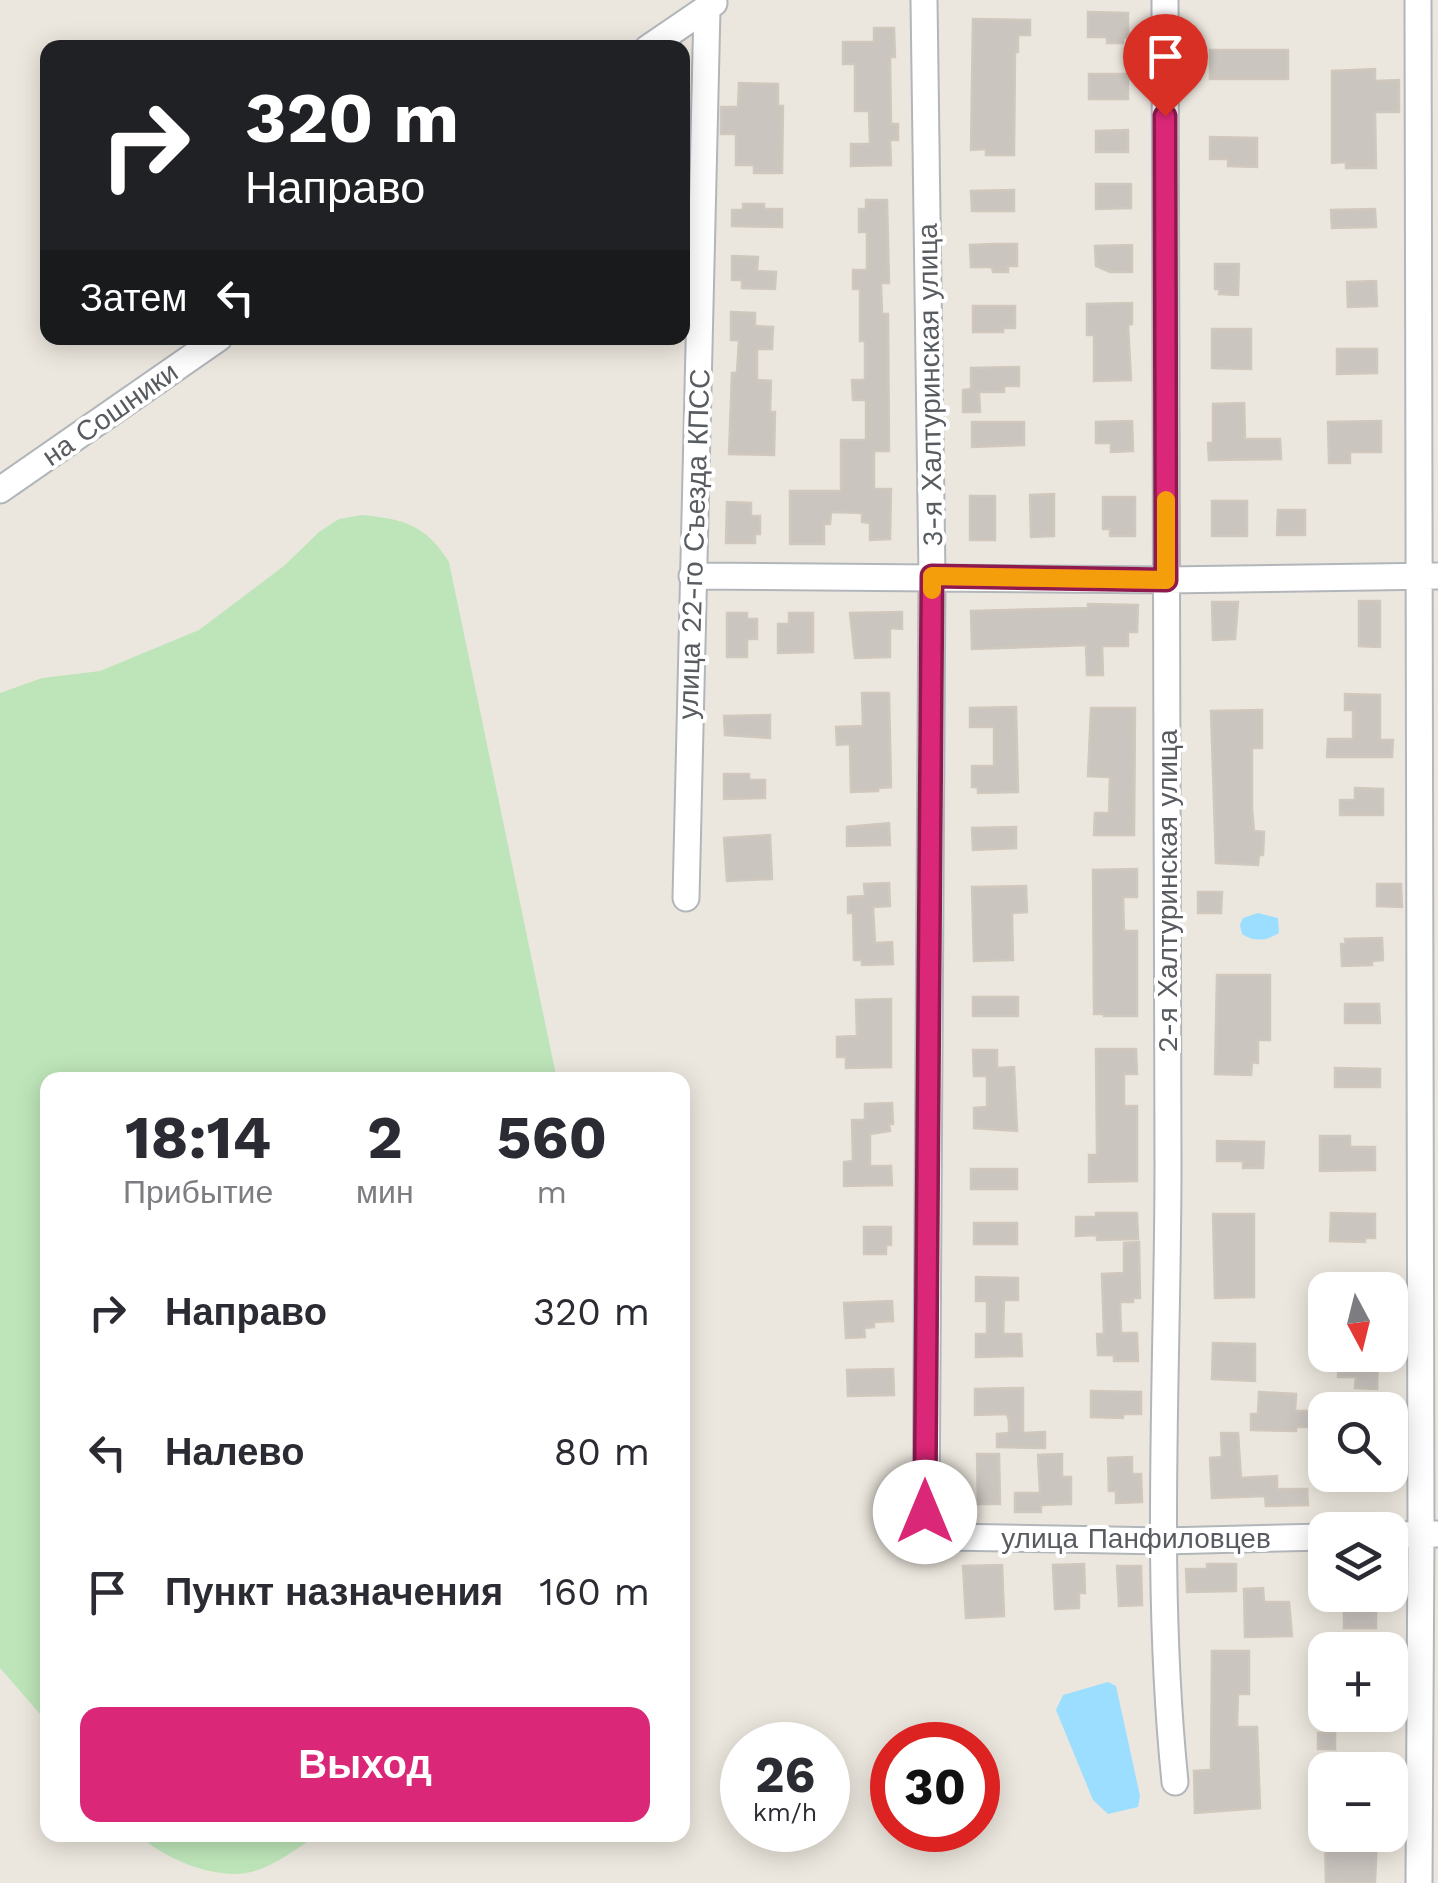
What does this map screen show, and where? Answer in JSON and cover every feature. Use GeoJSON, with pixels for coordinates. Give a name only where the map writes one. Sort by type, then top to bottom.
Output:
{"type":"FeatureCollection","features":[{"type":"Feature","properties":{"kind":"street","name":"3-я Халтуринская улица"},"geometry":{"type":"LineString","coordinates":[[924,0],[932,576],[925,1512],[930,1529],[948,1537]]}},
{"type":"Feature","properties":{"kind":"street","name":"2-я Халтуринская улица"},"geometry":{"type":"LineString","coordinates":[[1165,0],[1168,1203],[1164,1541],[1165,1686],[1175,1782]]}},
{"type":"Feature","properties":{"kind":"street"},"geometry":{"type":"LineString","coordinates":[[1418,0],[1429,576],[1430,1535],[1419,1883]]}},
{"type":"Feature","properties":{"kind":"street"},"geometry":{"type":"LineString","coordinates":[[660,40],[713,4]]}},
{"type":"Feature","properties":{"kind":"street","name":"улица 22-го Съезда КПСС"},"geometry":{"type":"LineString","coordinates":[[686,898],[692,576],[713,4]]}},
{"type":"Feature","properties":{"kind":"street","name":"на Сошники"},"geometry":{"type":"LineString","coordinates":[[0,490],[209,345]]}},
{"type":"Feature","properties":{"kind":"street"},"geometry":{"type":"LineString","coordinates":[[692,576],[1166,580],[1429,576]]}},
{"type":"Feature","properties":{"kind":"street","name":"улица Панфиловцев"},"geometry":{"type":"LineString","coordinates":[[948,1537],[1164,1541],[1308,1537]]}},
{"type":"Feature","properties":{"kind":"green space"},"geometry":{"type":"Polygon","coordinates":[[[362,515],[413,526],[432,540],[449,562],[555,1072],[40,1072],[40,1714],[0,1668],[0,693],[42,678],[100,671],[199,630],[339,519],[362,515]]]}},
{"type":"Feature","properties":{"kind":"green space"},"geometry":{"type":"Polygon","coordinates":[[[148,1842],[306,1842],[271,1864],[241,1874],[194,1866],[148,1842]]]}},
{"type":"Feature","properties":{"kind":"water"},"geometry":{"type":"Polygon","coordinates":[[[1258,913],[1278,918],[1279,933],[1260,940],[1242,934],[1243,918],[1258,913]]]}},
{"type":"Feature","properties":{"kind":"water"},"geometry":{"type":"Polygon","coordinates":[[[1108,1682],[1116,1686],[1140,1796],[1138,1807],[1108,1814],[1093,1800],[1056,1710],[1063,1695],[1108,1682]]]}},
{"type":"Feature","properties":{"kind":"building"},"geometry":{"type":"Polygon","coordinates":[[[1088,12],[1128,13],[1128,38],[1123,37],[1123,43],[1107,43],[1107,37],[1088,37],[1088,12]]]}},
{"type":"Feature","properties":{"kind":"building"},"geometry":{"type":"Polygon","coordinates":[[[973,19],[1030,20],[1030,35],[1018,35],[1015,52],[1014,155],[986,155],[986,149],[971,150],[973,19]]]}},
{"type":"Feature","properties":{"kind":"building"},"geometry":{"type":"Polygon","coordinates":[[[874,28],[894,28],[895,57],[890,57],[891,124],[898,124],[898,140],[890,140],[891,165],[851,166],[851,144],[870,144],[869,111],[855,111],[855,64],[843,64],[843,42],[874,42],[874,28]]]}},
{"type":"Feature","properties":{"kind":"building"},"geometry":{"type":"Polygon","coordinates":[[[1210,50],[1288,50],[1288,79],[1210,79],[1210,50]]]}},
{"type":"Feature","properties":{"kind":"building"},"geometry":{"type":"Polygon","coordinates":[[[1375,69],[1375,81],[1399,80],[1399,112],[1375,112],[1376,168],[1346,168],[1346,162],[1332,163],[1332,71],[1375,69]]]}},
{"type":"Feature","properties":{"kind":"building"},"geometry":{"type":"Polygon","coordinates":[[[1089,74],[1128,74],[1128,99],[1089,99],[1089,74]]]}},
{"type":"Feature","properties":{"kind":"building"},"geometry":{"type":"Polygon","coordinates":[[[739,83],[778,84],[778,106],[783,106],[782,173],[754,173],[754,165],[736,165],[736,134],[721,134],[721,107],[738,107],[739,83]]]}},
{"type":"Feature","properties":{"kind":"building"},"geometry":{"type":"Polygon","coordinates":[[[1128,130],[1128,152],[1096,152],[1096,131],[1128,130]]]}},
{"type":"Feature","properties":{"kind":"building"},"geometry":{"type":"Polygon","coordinates":[[[1210,137],[1257,138],[1257,167],[1228,166],[1228,159],[1210,159],[1210,137]]]}},
{"type":"Feature","properties":{"kind":"building"},"geometry":{"type":"Polygon","coordinates":[[[1096,184],[1131,184],[1131,208],[1096,209],[1096,184]]]}},
{"type":"Feature","properties":{"kind":"building"},"geometry":{"type":"Polygon","coordinates":[[[1014,190],[1014,211],[972,211],[971,191],[1014,190]]]}},
{"type":"Feature","properties":{"kind":"building"},"geometry":{"type":"Polygon","coordinates":[[[866,200],[887,200],[889,283],[881,283],[882,314],[888,314],[889,451],[874,451],[874,489],[891,489],[890,539],[870,540],[870,523],[862,522],[862,513],[831,512],[830,524],[824,524],[824,544],[790,544],[790,491],[841,491],[841,440],[866,440],[866,400],[853,400],[852,380],[865,380],[860,289],[853,289],[853,270],[867,270],[867,232],[859,232],[859,209],[866,209],[866,200]]]}},
{"type":"Feature","properties":{"kind":"building"},"geometry":{"type":"Polygon","coordinates":[[[743,204],[782,209],[782,227],[732,226],[732,210],[743,210],[743,204]]]}},
{"type":"Feature","properties":{"kind":"building"},"geometry":{"type":"Polygon","coordinates":[[[1375,209],[1376,227],[1332,228],[1331,210],[1375,209]]]}},
{"type":"Feature","properties":{"kind":"building"},"geometry":{"type":"Polygon","coordinates":[[[1017,244],[1017,266],[1008,266],[1008,272],[971,267],[970,245],[1017,244]]]}},
{"type":"Feature","properties":{"kind":"building"},"geometry":{"type":"Polygon","coordinates":[[[1132,245],[1132,272],[1110,272],[1096,266],[1095,246],[1132,245]]]}},
{"type":"Feature","properties":{"kind":"building"},"geometry":{"type":"Polygon","coordinates":[[[732,256],[758,257],[757,271],[776,272],[775,289],[742,288],[742,280],[732,280],[732,256]]]}},
{"type":"Feature","properties":{"kind":"building"},"geometry":{"type":"Polygon","coordinates":[[[1215,264],[1239,264],[1238,295],[1219,294],[1220,289],[1215,289],[1215,264]]]}},
{"type":"Feature","properties":{"kind":"building"},"geometry":{"type":"Polygon","coordinates":[[[1376,281],[1377,306],[1348,307],[1347,282],[1376,281]]]}},
{"type":"Feature","properties":{"kind":"building"},"geometry":{"type":"Polygon","coordinates":[[[1132,303],[1132,324],[1128,325],[1131,380],[1094,381],[1094,335],[1087,335],[1087,304],[1132,303]]]}},
{"type":"Feature","properties":{"kind":"building"},"geometry":{"type":"Polygon","coordinates":[[[973,306],[1015,306],[1015,328],[973,332],[973,306]]]}},
{"type":"Feature","properties":{"kind":"building"},"geometry":{"type":"Polygon","coordinates":[[[731,312],[755,313],[755,326],[773,327],[772,349],[757,349],[757,380],[771,381],[774,455],[729,454],[732,373],[737,373],[739,340],[731,340],[731,312]]]}},
{"type":"Feature","properties":{"kind":"building"},"geometry":{"type":"Polygon","coordinates":[[[1212,329],[1251,329],[1251,369],[1212,368],[1212,329]]]}},
{"type":"Feature","properties":{"kind":"building"},"geometry":{"type":"Polygon","coordinates":[[[1337,349],[1377,349],[1377,373],[1337,374],[1337,349]]]}},
{"type":"Feature","properties":{"kind":"building"},"geometry":{"type":"Polygon","coordinates":[[[1019,367],[1019,386],[1004,386],[1004,392],[979,392],[980,412],[963,412],[963,390],[971,389],[971,368],[1019,367]]]}},
{"type":"Feature","properties":{"kind":"building"},"geometry":{"type":"Polygon","coordinates":[[[1244,403],[1245,439],[1280,439],[1281,459],[1209,460],[1213,404],[1244,403]]]}},
{"type":"Feature","properties":{"kind":"building"},"geometry":{"type":"Polygon","coordinates":[[[1132,421],[1133,451],[1111,452],[1111,443],[1096,443],[1096,422],[1132,421]]]}},
{"type":"Feature","properties":{"kind":"building"},"geometry":{"type":"Polygon","coordinates":[[[1381,421],[1381,452],[1350,452],[1350,463],[1329,463],[1328,422],[1381,421]]]}},
{"type":"Feature","properties":{"kind":"building"},"geometry":{"type":"Polygon","coordinates":[[[972,422],[1024,422],[1024,445],[972,447],[972,422]]]}},
{"type":"Feature","properties":{"kind":"building"},"geometry":{"type":"Polygon","coordinates":[[[1054,494],[1054,536],[1031,537],[1030,495],[1054,494]]]}},
{"type":"Feature","properties":{"kind":"building"},"geometry":{"type":"Polygon","coordinates":[[[970,496],[995,496],[995,540],[970,540],[970,496]]]}},
{"type":"Feature","properties":{"kind":"building"},"geometry":{"type":"Polygon","coordinates":[[[1103,497],[1135,497],[1135,536],[1110,536],[1110,529],[1103,529],[1103,497]]]}},
{"type":"Feature","properties":{"kind":"building"},"geometry":{"type":"Polygon","coordinates":[[[1212,501],[1247,501],[1247,536],[1212,536],[1212,501]]]}},
{"type":"Feature","properties":{"kind":"building"},"geometry":{"type":"Polygon","coordinates":[[[727,502],[751,503],[751,516],[760,516],[760,534],[755,534],[755,543],[726,543],[727,502]]]}},
{"type":"Feature","properties":{"kind":"building"},"geometry":{"type":"Polygon","coordinates":[[[1278,510],[1305,510],[1305,535],[1277,535],[1278,510]]]}},
{"type":"Feature","properties":{"kind":"building"},"geometry":{"type":"Polygon","coordinates":[[[1359,601],[1380,601],[1380,647],[1359,646],[1359,601]]]}},
{"type":"Feature","properties":{"kind":"building"},"geometry":{"type":"Polygon","coordinates":[[[1212,602],[1238,602],[1235,639],[1213,640],[1212,602]]]}},
{"type":"Feature","properties":{"kind":"building"},"geometry":{"type":"Polygon","coordinates":[[[1088,604],[1138,605],[1137,632],[1128,632],[1128,646],[1102,646],[1103,675],[1087,675],[1086,645],[972,649],[971,611],[1088,608],[1088,604]]]}},
{"type":"Feature","properties":{"kind":"building"},"geometry":{"type":"Polygon","coordinates":[[[902,612],[902,629],[890,628],[890,657],[855,658],[850,613],[902,612]]]}},
{"type":"Feature","properties":{"kind":"building"},"geometry":{"type":"Polygon","coordinates":[[[727,613],[747,613],[747,619],[757,619],[757,639],[747,639],[747,657],[727,657],[727,613]]]}},
{"type":"Feature","properties":{"kind":"building"},"geometry":{"type":"Polygon","coordinates":[[[789,613],[813,613],[813,652],[778,653],[778,624],[789,624],[789,613]]]}},
{"type":"Feature","properties":{"kind":"building"},"geometry":{"type":"Polygon","coordinates":[[[862,693],[889,693],[891,787],[851,792],[850,744],[837,745],[836,727],[863,726],[862,693]]]}},
{"type":"Feature","properties":{"kind":"building"},"geometry":{"type":"Polygon","coordinates":[[[1345,694],[1380,695],[1380,740],[1393,740],[1392,757],[1327,757],[1328,739],[1353,739],[1353,710],[1345,710],[1345,694]]]}},
{"type":"Feature","properties":{"kind":"building"},"geometry":{"type":"Polygon","coordinates":[[[1016,707],[1018,792],[978,793],[978,787],[972,787],[972,766],[994,766],[994,727],[970,727],[970,708],[1016,707]]]}},
{"type":"Feature","properties":{"kind":"building"},"geometry":{"type":"Polygon","coordinates":[[[1091,708],[1135,708],[1134,835],[1094,835],[1095,813],[1109,813],[1110,777],[1088,776],[1091,708]]]}},
{"type":"Feature","properties":{"kind":"building"},"geometry":{"type":"Polygon","coordinates":[[[1262,710],[1262,748],[1252,748],[1252,809],[1254,831],[1264,832],[1263,855],[1259,855],[1258,865],[1216,863],[1211,711],[1262,710]]]}},
{"type":"Feature","properties":{"kind":"building"},"geometry":{"type":"Polygon","coordinates":[[[770,715],[770,738],[725,735],[724,716],[770,715]]]}},
{"type":"Feature","properties":{"kind":"building"},"geometry":{"type":"Polygon","coordinates":[[[724,774],[749,774],[749,780],[765,780],[765,798],[724,799],[724,774]]]}},
{"type":"Feature","properties":{"kind":"building"},"geometry":{"type":"Polygon","coordinates":[[[1355,788],[1383,789],[1383,815],[1340,815],[1340,800],[1355,800],[1355,788]]]}},
{"type":"Feature","properties":{"kind":"building"},"geometry":{"type":"Polygon","coordinates":[[[889,823],[890,845],[847,846],[847,827],[889,823]]]}},
{"type":"Feature","properties":{"kind":"building"},"geometry":{"type":"Polygon","coordinates":[[[1016,827],[1016,848],[973,850],[972,828],[1016,827]]]}},
{"type":"Feature","properties":{"kind":"building"},"geometry":{"type":"Polygon","coordinates":[[[770,835],[772,879],[727,881],[724,838],[770,835]]]}},
{"type":"Feature","properties":{"kind":"building"},"geometry":{"type":"Polygon","coordinates":[[[1137,869],[1137,897],[1123,897],[1124,931],[1137,931],[1137,1016],[1094,1014],[1093,870],[1137,869]]]}},
{"type":"Feature","properties":{"kind":"building"},"geometry":{"type":"Polygon","coordinates":[[[889,883],[890,906],[873,907],[875,943],[892,942],[893,964],[862,965],[862,960],[854,960],[853,913],[848,913],[848,897],[865,896],[864,884],[889,883]]]}},
{"type":"Feature","properties":{"kind":"building"},"geometry":{"type":"Polygon","coordinates":[[[1377,884],[1401,884],[1402,907],[1377,906],[1377,884]]]}},
{"type":"Feature","properties":{"kind":"building"},"geometry":{"type":"Polygon","coordinates":[[[1026,886],[1027,912],[1012,913],[1013,960],[974,961],[972,887],[1026,886]]]}},
{"type":"Feature","properties":{"kind":"building"},"geometry":{"type":"Polygon","coordinates":[[[1198,892],[1222,892],[1221,913],[1198,913],[1198,892]]]}},
{"type":"Feature","properties":{"kind":"building"},"geometry":{"type":"Polygon","coordinates":[[[1382,938],[1383,960],[1372,961],[1372,965],[1342,966],[1341,944],[1346,944],[1345,939],[1382,938]]]}},
{"type":"Feature","properties":{"kind":"building"},"geometry":{"type":"Polygon","coordinates":[[[1217,975],[1270,975],[1270,1040],[1258,1040],[1258,1063],[1252,1062],[1251,1075],[1215,1074],[1217,975]]]}},
{"type":"Feature","properties":{"kind":"building"},"geometry":{"type":"Polygon","coordinates":[[[973,997],[1018,997],[1018,1016],[973,1016],[973,997]]]}},
{"type":"Feature","properties":{"kind":"building"},"geometry":{"type":"Polygon","coordinates":[[[891,999],[891,1067],[846,1068],[846,1057],[837,1057],[837,1037],[857,1036],[856,1000],[891,999]]]}},
{"type":"Feature","properties":{"kind":"building"},"geometry":{"type":"Polygon","coordinates":[[[1345,1004],[1379,1004],[1380,1023],[1345,1023],[1345,1004]]]}},
{"type":"Feature","properties":{"kind":"building"},"geometry":{"type":"Polygon","coordinates":[[[1096,1049],[1136,1049],[1137,1074],[1124,1074],[1124,1106],[1137,1106],[1137,1181],[1089,1182],[1089,1155],[1097,1155],[1096,1049]]]}},
{"type":"Feature","properties":{"kind":"building"},"geometry":{"type":"Polygon","coordinates":[[[973,1050],[997,1050],[997,1068],[1014,1067],[1017,1131],[974,1128],[974,1108],[987,1107],[987,1076],[974,1076],[973,1050]]]}},
{"type":"Feature","properties":{"kind":"building"},"geometry":{"type":"Polygon","coordinates":[[[1335,1068],[1380,1069],[1380,1087],[1335,1087],[1335,1068]]]}},
{"type":"Feature","properties":{"kind":"building"},"geometry":{"type":"Polygon","coordinates":[[[892,1103],[890,1131],[870,1134],[870,1166],[891,1166],[892,1185],[844,1186],[844,1162],[853,1161],[852,1120],[865,1120],[865,1104],[892,1103]]]}},
{"type":"Feature","properties":{"kind":"building"},"geometry":{"type":"Polygon","coordinates":[[[1320,1136],[1350,1136],[1350,1147],[1375,1147],[1375,1170],[1320,1171],[1320,1136]]]}},
{"type":"Feature","properties":{"kind":"building"},"geometry":{"type":"Polygon","coordinates":[[[1217,1141],[1264,1142],[1263,1168],[1243,1168],[1243,1161],[1217,1161],[1217,1141]]]}},
{"type":"Feature","properties":{"kind":"building"},"geometry":{"type":"Polygon","coordinates":[[[971,1169],[1017,1169],[1017,1189],[971,1189],[971,1169]]]}},
{"type":"Feature","properties":{"kind":"building"},"geometry":{"type":"Polygon","coordinates":[[[1096,1213],[1137,1213],[1138,1239],[1076,1236],[1076,1217],[1096,1217],[1096,1213]]]}},
{"type":"Feature","properties":{"kind":"building"},"geometry":{"type":"Polygon","coordinates":[[[1331,1213],[1375,1214],[1375,1238],[1365,1238],[1365,1242],[1330,1241],[1331,1213]]]}},
{"type":"Feature","properties":{"kind":"building"},"geometry":{"type":"Polygon","coordinates":[[[1213,1214],[1254,1214],[1254,1297],[1215,1298],[1213,1214]]]}},
{"type":"Feature","properties":{"kind":"building"},"geometry":{"type":"Polygon","coordinates":[[[974,1223],[1017,1223],[1017,1244],[974,1244],[974,1223]]]}},
{"type":"Feature","properties":{"kind":"building"},"geometry":{"type":"Polygon","coordinates":[[[864,1227],[891,1227],[891,1245],[886,1245],[886,1254],[864,1254],[864,1227]]]}},
{"type":"Feature","properties":{"kind":"building"},"geometry":{"type":"Polygon","coordinates":[[[1139,1242],[1140,1298],[1120,1302],[1121,1333],[1137,1333],[1138,1361],[1114,1361],[1114,1355],[1098,1355],[1097,1334],[1104,1334],[1102,1274],[1124,1273],[1124,1243],[1139,1242]]]}},
{"type":"Feature","properties":{"kind":"building"},"geometry":{"type":"Polygon","coordinates":[[[976,1277],[1018,1278],[1018,1300],[1004,1300],[1003,1334],[1021,1334],[1022,1356],[976,1357],[976,1334],[987,1334],[987,1301],[976,1301],[976,1277]]]}},
{"type":"Feature","properties":{"kind":"building"},"geometry":{"type":"Polygon","coordinates":[[[892,1301],[893,1321],[874,1322],[874,1327],[864,1328],[865,1337],[846,1338],[844,1303],[892,1301]]]}},
{"type":"Feature","properties":{"kind":"building"},"geometry":{"type":"Polygon","coordinates":[[[1213,1343],[1255,1344],[1255,1381],[1212,1379],[1213,1343]]]}},
{"type":"Feature","properties":{"kind":"building"},"geometry":{"type":"Polygon","coordinates":[[[893,1369],[894,1395],[848,1396],[847,1370],[893,1369]]]}},
{"type":"Feature","properties":{"kind":"building"},"geometry":{"type":"Polygon","coordinates":[[[1338,1372],[1378,1372],[1377,1389],[1355,1388],[1356,1377],[1338,1377],[1338,1372]]]}},
{"type":"Feature","properties":{"kind":"building"},"geometry":{"type":"Polygon","coordinates":[[[1023,1388],[1023,1433],[1045,1432],[1045,1448],[997,1447],[997,1434],[1009,1433],[1007,1414],[975,1415],[975,1389],[1023,1388]]]}},
{"type":"Feature","properties":{"kind":"building"},"geometry":{"type":"Polygon","coordinates":[[[1091,1391],[1141,1392],[1141,1414],[1091,1417],[1091,1391]]]}},
{"type":"Feature","properties":{"kind":"building"},"geometry":{"type":"Polygon","coordinates":[[[1259,1392],[1296,1394],[1295,1411],[1308,1411],[1308,1427],[1296,1427],[1296,1431],[1251,1430],[1251,1414],[1258,1414],[1259,1392]]]}},
{"type":"Feature","properties":{"kind":"building"},"geometry":{"type":"Polygon","coordinates":[[[1221,1433],[1238,1433],[1241,1478],[1277,1476],[1277,1489],[1307,1489],[1308,1505],[1266,1506],[1265,1496],[1212,1498],[1210,1458],[1222,1457],[1221,1433]]]}},
{"type":"Feature","properties":{"kind":"building"},"geometry":{"type":"Polygon","coordinates":[[[977,1454],[999,1454],[1000,1504],[978,1504],[977,1454]]]}},
{"type":"Feature","properties":{"kind":"building"},"geometry":{"type":"Polygon","coordinates":[[[1062,1454],[1062,1477],[1071,1477],[1071,1504],[1041,1505],[1041,1512],[1015,1512],[1015,1493],[1040,1493],[1038,1455],[1062,1454]]]}},
{"type":"Feature","properties":{"kind":"building"},"geometry":{"type":"Polygon","coordinates":[[[1132,1457],[1132,1474],[1141,1474],[1142,1502],[1116,1503],[1116,1491],[1109,1491],[1108,1458],[1132,1457]]]}},
{"type":"Feature","properties":{"kind":"building"},"geometry":{"type":"Polygon","coordinates":[[[1084,1564],[1085,1593],[1079,1593],[1079,1608],[1055,1609],[1053,1565],[1084,1564]]]}},
{"type":"Feature","properties":{"kind":"building"},"geometry":{"type":"Polygon","coordinates":[[[1207,1564],[1236,1564],[1236,1591],[1187,1592],[1186,1569],[1207,1569],[1207,1564]]]}},
{"type":"Feature","properties":{"kind":"building"},"geometry":{"type":"Polygon","coordinates":[[[1002,1565],[1004,1616],[966,1618],[963,1566],[1002,1565]]]}},
{"type":"Feature","properties":{"kind":"building"},"geometry":{"type":"Polygon","coordinates":[[[1117,1566],[1141,1566],[1142,1605],[1119,1606],[1117,1566]]]}},
{"type":"Feature","properties":{"kind":"building"},"geometry":{"type":"Polygon","coordinates":[[[1263,1588],[1264,1602],[1289,1602],[1292,1636],[1245,1637],[1244,1589],[1263,1588]]]}},
{"type":"Feature","properties":{"kind":"building"},"geometry":{"type":"Polygon","coordinates":[[[1344,1612],[1376,1612],[1376,1628],[1344,1628],[1344,1612]]]}},
{"type":"Feature","properties":{"kind":"building"},"geometry":{"type":"Polygon","coordinates":[[[1212,1651],[1249,1651],[1249,1694],[1238,1694],[1237,1727],[1257,1727],[1260,1808],[1195,1813],[1194,1771],[1211,1770],[1212,1651]]]}},
{"type":"Feature","properties":{"kind":"building"},"geometry":{"type":"Polygon","coordinates":[[[1318,1733],[1335,1733],[1335,1749],[1318,1749],[1318,1733]]]}},
{"type":"Feature","properties":{"kind":"building"},"geometry":{"type":"Polygon","coordinates":[[[1325,1852],[1376,1852],[1375,1883],[1326,1883],[1325,1852]]]}},
{"type":"Feature","properties":{"kind":"slow traffic"},"geometry":{"type":"LineString","coordinates":[[932,590],[932,576],[1166,580],[1166,500]]}},
{"type":"Feature","properties":{"kind":"route"},"geometry":{"type":"LineString","coordinates":[[925,1512],[932,576],[1166,580],[1165,116]]}}]}
